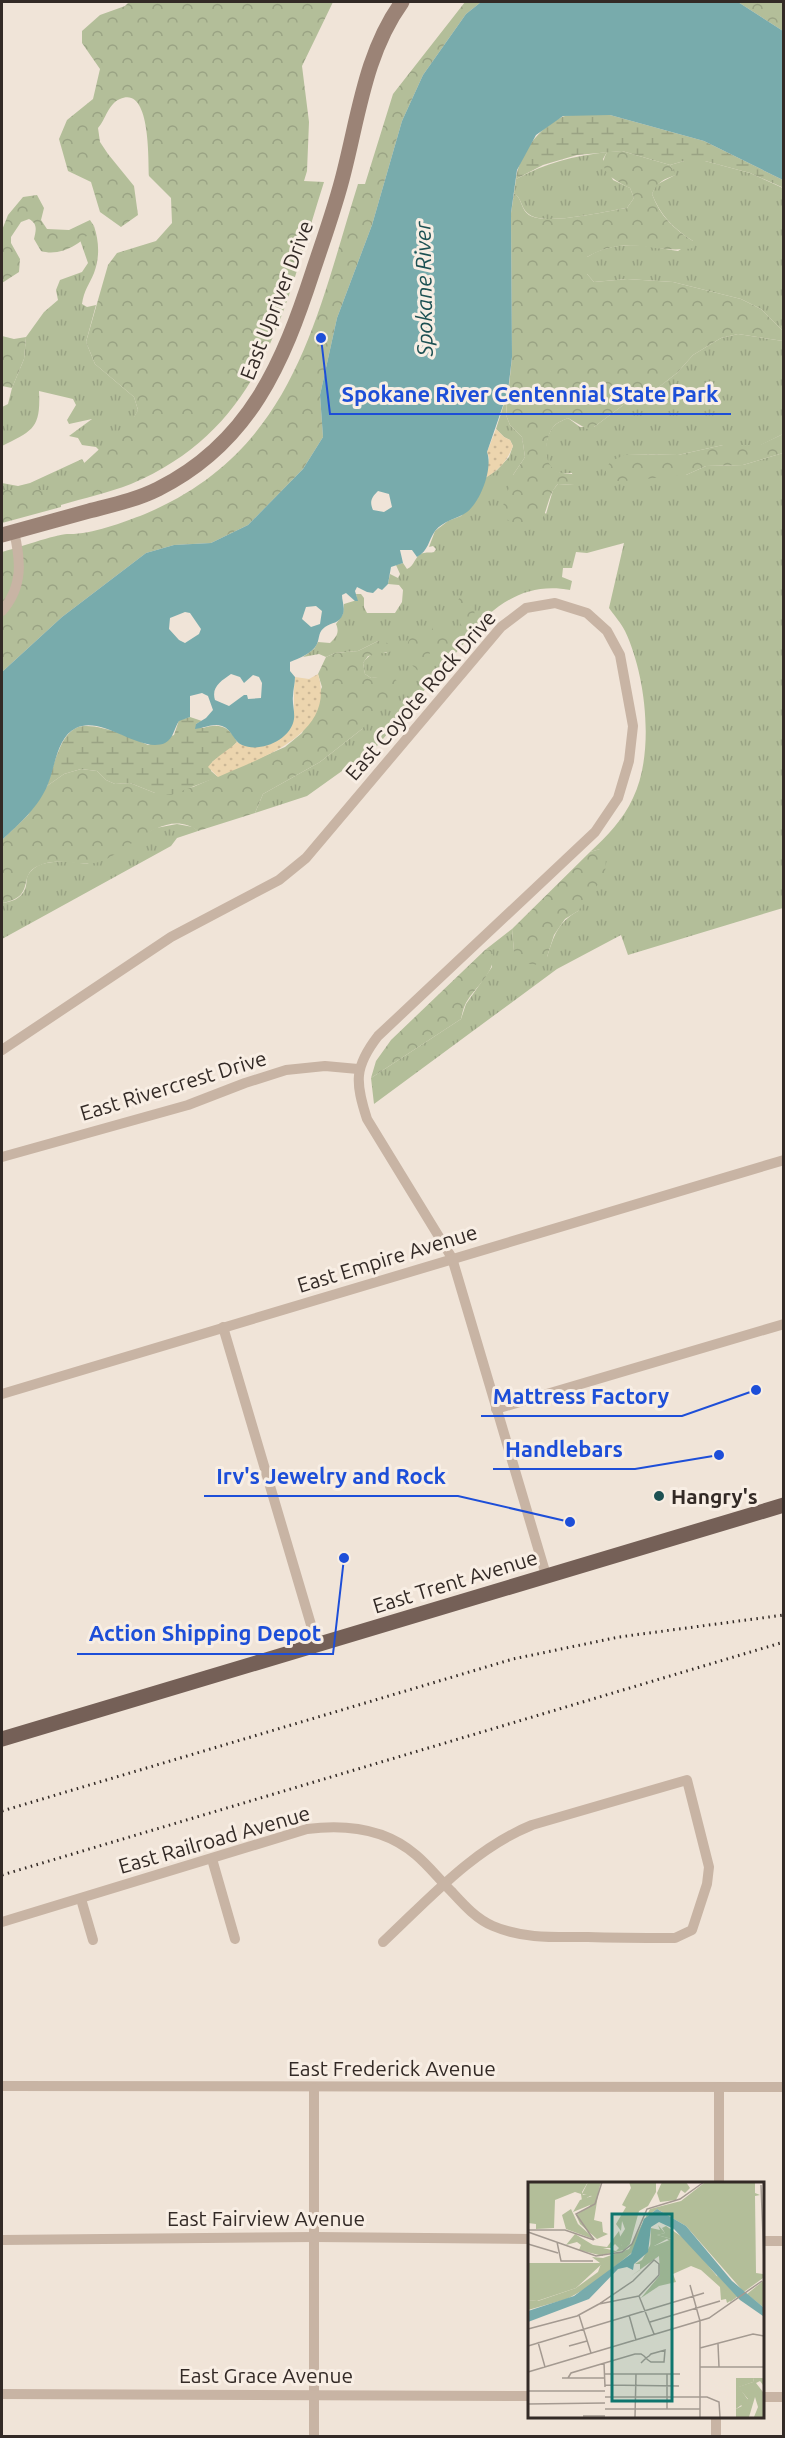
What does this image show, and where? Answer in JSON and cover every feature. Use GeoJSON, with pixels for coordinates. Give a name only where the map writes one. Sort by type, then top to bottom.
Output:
{"type":"FeatureCollection","features":[{"type":"Feature","properties":{"kind":"main road","name":"East Trent Avenue"},"geometry":{"type":"LineString","coordinates":[[2,1739],[783,1505]]}},
{"type":"Feature","properties":{"kind":"street","name":"East Upriver Drive"},"geometry":{"type":"LineString","coordinates":[[8,533],[128,501],[178,478],[224,441],[260,398],[279,362],[305,297],[340,186],[371,63],[380,40],[402,2]]}},
{"type":"Feature","properties":{"kind":"street"},"geometry":{"type":"LineString","coordinates":[[2,611],[12,600],[20,559],[8,533]]}},
{"type":"Feature","properties":{"kind":"street","name":"East Coyote Rock Drive"},"geometry":{"type":"LineString","coordinates":[[2,1050],[171,937],[279,880],[306,858],[501,627],[526,608],[555,603],[587,613],[607,631],[620,655],[633,726],[629,760],[618,798],[595,832],[378,1036],[366,1051],[358,1069]]}},
{"type":"Feature","properties":{"kind":"street","name":"East Rivercrest Drive"},"geometry":{"type":"LineString","coordinates":[[2,1157],[188,1105],[286,1070],[325,1066],[358,1069]]}},
{"type":"Feature","properties":{"kind":"street"},"geometry":{"type":"LineString","coordinates":[[358,1069],[359,1094],[368,1119],[452,1258],[546,1575]]}},
{"type":"Feature","properties":{"kind":"street","name":"East Empire Avenue"},"geometry":{"type":"LineString","coordinates":[[2,1394],[783,1160]]}},
{"type":"Feature","properties":{"kind":"street"},"geometry":{"type":"LineString","coordinates":[[496,1409],[783,1324]]}},
{"type":"Feature","properties":{"kind":"street"},"geometry":{"type":"LineString","coordinates":[[223,1327],[317,1645]]}},
{"type":"Feature","properties":{"kind":"street","name":"East Railroad Avenue"},"geometry":{"type":"LineString","coordinates":[[2,1922],[307,1829],[333,1826],[359,1828],[385,1836],[415,1854],[444,1885],[472,1912],[492,1926],[517,1934],[543,1937],[675,1938],[692,1930],[710,1867],[687,1780],[532,1825],[513,1833],[480,1853],[444,1885]]}},
{"type":"Feature","properties":{"kind":"street"},"geometry":{"type":"LineString","coordinates":[[212,1859],[235,1940]]}},
{"type":"Feature","properties":{"kind":"street"},"geometry":{"type":"LineString","coordinates":[[383,1942],[444,1885]]}},
{"type":"Feature","properties":{"kind":"street"},"geometry":{"type":"LineString","coordinates":[[81,1899],[93,1940]]}},
{"type":"Feature","properties":{"kind":"street","name":"East Frederick Avenue"},"geometry":{"type":"LineString","coordinates":[[2,2086],[783,2087]]}},
{"type":"Feature","properties":{"kind":"street"},"geometry":{"type":"LineString","coordinates":[[719,2087],[719,2182]]}},
{"type":"Feature","properties":{"kind":"street"},"geometry":{"type":"LineString","coordinates":[[314,2088],[315,2436]]}},
{"type":"Feature","properties":{"kind":"street","name":"East Fairview Avenue"},"geometry":{"type":"LineString","coordinates":[[2,2240],[315,2237],[528,2239]]}},
{"type":"Feature","properties":{"kind":"street"},"geometry":{"type":"LineString","coordinates":[[764,2241],[783,2241]]}},
{"type":"Feature","properties":{"kind":"street","name":"East Grace Avenue"},"geometry":{"type":"LineString","coordinates":[[2,2394],[528,2396]]}},
{"type":"Feature","properties":{"kind":"street"},"geometry":{"type":"LineString","coordinates":[[764,2397],[783,2397]]}},
{"type":"Feature","properties":{"kind":"street"},"geometry":{"type":"LineString","coordinates":[[716,2417],[716,2436]]}},
{"type":"Feature","properties":{"kind":"green space"},"geometry":{"type":"Polygon","coordinates":[[[129,2],[333,2],[302,66],[309,122],[307,171],[304,181],[324,182],[296,274],[263,359],[241,396],[212,430],[176,460],[131,484],[2,523],[2,490],[55,490],[134,417],[138,410],[134,397],[95,364],[86,342],[108,265],[117,253],[156,241],[172,223],[171,198],[149,176],[148,141],[143,113],[137,103],[130,98],[116,101],[98,128],[100,142],[134,186],[138,215],[121,227],[100,212],[91,182],[68,171],[59,139],[67,120],[93,99],[100,69],[82,43],[82,31],[100,15],[125,6],[129,2]]]}},
{"type":"Feature","properties":{"kind":"green space"},"geometry":{"type":"Polygon","coordinates":[[[465,2],[481,2],[466,14],[423,75],[402,121],[372,225],[337,318],[320,395],[323,437],[303,469],[248,525],[211,543],[174,545],[146,553],[62,617],[2,672],[2,552],[54,536],[106,528],[145,514],[195,487],[235,455],[267,418],[291,377],[311,332],[358,184],[365,184],[393,94],[465,2]]]}},
{"type":"Feature","properties":{"kind":"green space"},"geometry":{"type":"Polygon","coordinates":[[[738,2],[783,2],[783,31],[738,2]]]}},
{"type":"Feature","properties":{"kind":"green space"},"geometry":{"type":"Polygon","coordinates":[[[572,115],[610,115],[704,141],[783,180],[784,188],[750,173],[705,161],[684,161],[670,165],[622,151],[577,155],[543,165],[516,179],[526,151],[538,135],[554,122],[572,115]]]}},
{"type":"Feature","properties":{"kind":"green space"},"geometry":{"type":"Polygon","coordinates":[[[622,151],[670,165],[676,175],[661,182],[652,194],[668,221],[693,241],[693,248],[616,246],[587,257],[587,274],[594,282],[627,279],[673,282],[741,299],[761,309],[783,331],[783,341],[738,334],[721,338],[693,355],[677,373],[655,390],[630,400],[594,427],[587,429],[568,418],[556,424],[547,442],[548,461],[557,472],[578,476],[578,481],[574,485],[558,484],[544,516],[536,526],[529,530],[504,518],[502,509],[513,475],[525,457],[522,437],[510,425],[506,415],[512,357],[511,213],[514,193],[526,213],[537,218],[562,218],[627,208],[634,198],[630,188],[608,174],[604,165],[607,152],[622,151]]]}},
{"type":"Feature","properties":{"kind":"green space"},"geometry":{"type":"Polygon","coordinates":[[[607,152],[603,159],[613,180],[630,188],[634,198],[627,208],[562,218],[538,218],[527,213],[514,193],[516,179],[527,173],[560,161],[607,152]]]}},
{"type":"Feature","properties":{"kind":"green space"},"geometry":{"type":"Polygon","coordinates":[[[684,161],[705,161],[750,173],[783,188],[783,331],[761,309],[741,299],[673,282],[627,279],[594,282],[587,274],[587,257],[598,251],[631,245],[678,251],[693,241],[668,221],[652,194],[656,185],[675,175],[670,165],[684,161]]]}},
{"type":"Feature","properties":{"kind":"green space"},"geometry":{"type":"Polygon","coordinates":[[[37,195],[44,208],[41,220],[47,229],[69,230],[90,220],[94,226],[84,238],[71,247],[48,252],[41,251],[34,239],[36,230],[34,223],[29,219],[21,222],[11,237],[11,243],[20,259],[19,272],[2,283],[2,230],[8,215],[23,197],[37,195]]]}},
{"type":"Feature","properties":{"kind":"green space"},"geometry":{"type":"Polygon","coordinates":[[[94,226],[98,255],[82,304],[87,307],[96,305],[86,342],[95,364],[134,397],[138,410],[126,433],[105,456],[96,447],[82,445],[78,438],[69,436],[92,419],[69,424],[67,420],[76,405],[73,399],[39,391],[38,413],[33,427],[2,446],[2,407],[8,404],[24,359],[26,337],[44,312],[58,300],[56,290],[60,280],[82,272],[88,263],[80,240],[94,226]]]}},
{"type":"Feature","properties":{"kind":"green space"},"geometry":{"type":"Polygon","coordinates":[[[738,334],[783,341],[784,432],[761,445],[723,445],[678,455],[627,454],[686,475],[706,466],[743,465],[783,453],[783,908],[628,955],[621,935],[557,969],[374,1104],[371,1078],[461,1019],[466,1004],[492,967],[491,949],[485,950],[512,929],[514,951],[547,957],[554,936],[561,925],[578,911],[600,849],[590,852],[619,821],[633,798],[640,780],[644,759],[646,737],[643,691],[632,649],[623,628],[609,608],[624,543],[587,553],[576,552],[572,568],[563,568],[562,577],[572,581],[570,590],[547,588],[526,592],[506,601],[488,615],[377,746],[307,796],[255,813],[263,794],[320,762],[362,729],[382,677],[371,678],[365,674],[363,663],[373,654],[387,653],[378,641],[358,651],[335,653],[326,657],[319,654],[303,657],[314,649],[318,642],[330,643],[334,639],[337,632],[336,624],[343,614],[344,604],[357,600],[356,594],[361,594],[364,598],[367,613],[395,613],[402,602],[403,590],[399,585],[388,584],[390,574],[398,578],[400,574],[396,565],[403,563],[407,569],[421,554],[434,552],[436,549],[433,546],[429,547],[435,531],[448,521],[461,516],[477,499],[485,478],[497,470],[509,457],[513,446],[510,440],[496,429],[508,391],[506,415],[510,425],[522,437],[525,457],[513,475],[546,514],[553,490],[558,484],[574,485],[572,473],[557,472],[548,464],[546,458],[548,436],[555,425],[568,418],[580,427],[594,427],[630,400],[655,390],[677,373],[693,355],[721,338],[738,334]]]}},
{"type":"Feature","properties":{"kind":"green space"},"geometry":{"type":"Polygon","coordinates":[[[2,336],[14,339],[26,337],[24,359],[12,388],[2,386],[2,336]]]}},
{"type":"Feature","properties":{"kind":"green space"},"geometry":{"type":"Polygon","coordinates":[[[783,432],[783,453],[743,465],[706,466],[686,475],[624,481],[606,477],[606,468],[611,461],[627,454],[678,455],[723,445],[760,445],[783,432]]]}},
{"type":"Feature","properties":{"kind":"green space"},"geometry":{"type":"Polygon","coordinates":[[[82,459],[87,467],[70,487],[2,519],[2,483],[18,486],[30,483],[82,459]]]}},
{"type":"Feature","properties":{"kind":"green space"},"geometry":{"type":"Polygon","coordinates":[[[460,597],[468,599],[474,607],[474,618],[466,625],[461,625],[457,614],[456,607],[460,597]]]}},
{"type":"Feature","properties":{"kind":"green space"},"geometry":{"type":"Polygon","coordinates":[[[433,626],[446,633],[449,648],[446,652],[440,651],[432,636],[433,626]]]}},
{"type":"Feature","properties":{"kind":"green space"},"geometry":{"type":"Polygon","coordinates":[[[412,636],[419,637],[430,654],[427,665],[420,672],[412,665],[408,656],[407,645],[412,636]]]}},
{"type":"Feature","properties":{"kind":"green space"},"geometry":{"type":"Polygon","coordinates":[[[378,641],[392,644],[393,651],[368,656],[363,663],[365,674],[371,678],[391,675],[397,681],[395,692],[362,729],[320,762],[263,794],[255,813],[198,831],[185,825],[172,824],[159,827],[99,862],[44,864],[31,871],[23,892],[19,896],[2,903],[2,840],[28,815],[47,786],[64,774],[81,769],[97,771],[106,780],[115,784],[130,783],[155,793],[193,787],[285,747],[302,733],[322,687],[318,674],[326,657],[335,653],[358,651],[378,641]]]}},
{"type":"Feature","properties":{"kind":"green space"},"geometry":{"type":"Polygon","coordinates":[[[190,717],[202,721],[196,724],[203,728],[219,726],[227,729],[237,742],[212,762],[211,771],[218,777],[171,795],[155,793],[130,783],[115,784],[106,780],[97,771],[81,769],[64,774],[47,786],[62,744],[76,728],[92,726],[102,728],[148,745],[174,735],[179,720],[190,717]]]}},
{"type":"Feature","properties":{"kind":"green space"},"geometry":{"type":"Polygon","coordinates":[[[177,824],[193,827],[198,831],[177,838],[171,846],[2,939],[2,903],[12,901],[21,895],[26,887],[28,875],[39,865],[55,862],[87,864],[156,828],[177,824]]]}},
{"type":"Feature","properties":{"kind":"green space"},"geometry":{"type":"Polygon","coordinates":[[[600,849],[606,857],[605,875],[578,911],[565,919],[554,935],[547,957],[535,965],[524,963],[514,951],[512,929],[590,852],[600,849]]]}},
{"type":"Feature","properties":{"kind":"green space"},"geometry":{"type":"Polygon","coordinates":[[[491,949],[493,956],[489,971],[465,1005],[461,1019],[371,1078],[376,1061],[391,1040],[485,950],[491,949]]]}},
{"type":"Feature","properties":{"kind":"sand"},"geometry":{"type":"Polygon","coordinates":[[[496,429],[510,440],[513,446],[502,465],[485,478],[489,458],[487,452],[496,429]]]}},
{"type":"Feature","properties":{"kind":"sand"},"geometry":{"type":"Polygon","coordinates":[[[318,674],[321,695],[316,713],[306,728],[291,741],[273,752],[218,777],[208,767],[237,742],[256,747],[279,739],[291,725],[295,677],[309,679],[318,674]]]}},
{"type":"Feature","properties":{"kind":"water","name":"Spokane River"},"geometry":{"type":"Polygon","coordinates":[[[481,2],[738,2],[783,31],[783,180],[704,141],[610,115],[563,116],[536,135],[517,170],[511,213],[512,357],[508,391],[487,452],[488,467],[485,484],[472,507],[439,527],[426,548],[417,557],[412,550],[400,550],[403,563],[391,567],[388,584],[382,590],[378,588],[373,593],[357,587],[355,591],[358,601],[346,593],[342,595],[344,609],[341,617],[323,629],[312,650],[290,662],[290,671],[295,677],[294,719],[292,726],[281,739],[266,746],[249,747],[239,743],[228,730],[219,725],[195,729],[196,724],[213,710],[208,696],[202,693],[190,696],[190,717],[179,721],[172,736],[165,743],[155,745],[144,743],[98,726],[87,725],[76,728],[70,732],[61,745],[48,784],[39,800],[28,815],[2,840],[2,672],[62,617],[146,553],[174,545],[211,543],[248,525],[303,469],[323,437],[320,395],[337,318],[372,225],[402,121],[423,75],[466,14],[481,2]],[[378,491],[371,502],[373,510],[384,512],[392,507],[389,494],[378,491]],[[316,606],[306,607],[302,619],[311,627],[320,624],[322,611],[316,606]],[[185,612],[170,618],[169,629],[179,640],[185,643],[199,634],[201,629],[190,613],[185,612]],[[231,674],[220,682],[214,691],[215,700],[229,706],[244,695],[247,695],[248,699],[261,698],[262,683],[259,677],[253,675],[244,683],[240,677],[231,674]]]}},
{"type":"Feature","properties":{"kind":"railway"},"geometry":{"type":"LineString","coordinates":[[2,1811],[513,1659],[619,1637],[784,1615]]}},
{"type":"Feature","properties":{"kind":"railway"},"geometry":{"type":"LineString","coordinates":[[2,1875],[784,1642]]}},
{"type":"Feature","properties":{"kind":"place","name":"Spokane River Centennial State Park"},"geometry":{"type":"Point","coordinates":[321,338]}},
{"type":"Feature","properties":{"kind":"place","name":"Mattress Factory"},"geometry":{"type":"Point","coordinates":[756,1390]}},
{"type":"Feature","properties":{"kind":"place","name":"Handlebars"},"geometry":{"type":"Point","coordinates":[719,1455]}},
{"type":"Feature","properties":{"kind":"place","name":"Hangry's"},"geometry":{"type":"Point","coordinates":[659,1496]}},
{"type":"Feature","properties":{"kind":"place","name":"Irv's Jewelry and Rock"},"geometry":{"type":"Point","coordinates":[570,1522]}},
{"type":"Feature","properties":{"kind":"place","name":"Action Shipping Depot"},"geometry":{"type":"Point","coordinates":[344,1558]}}]}
